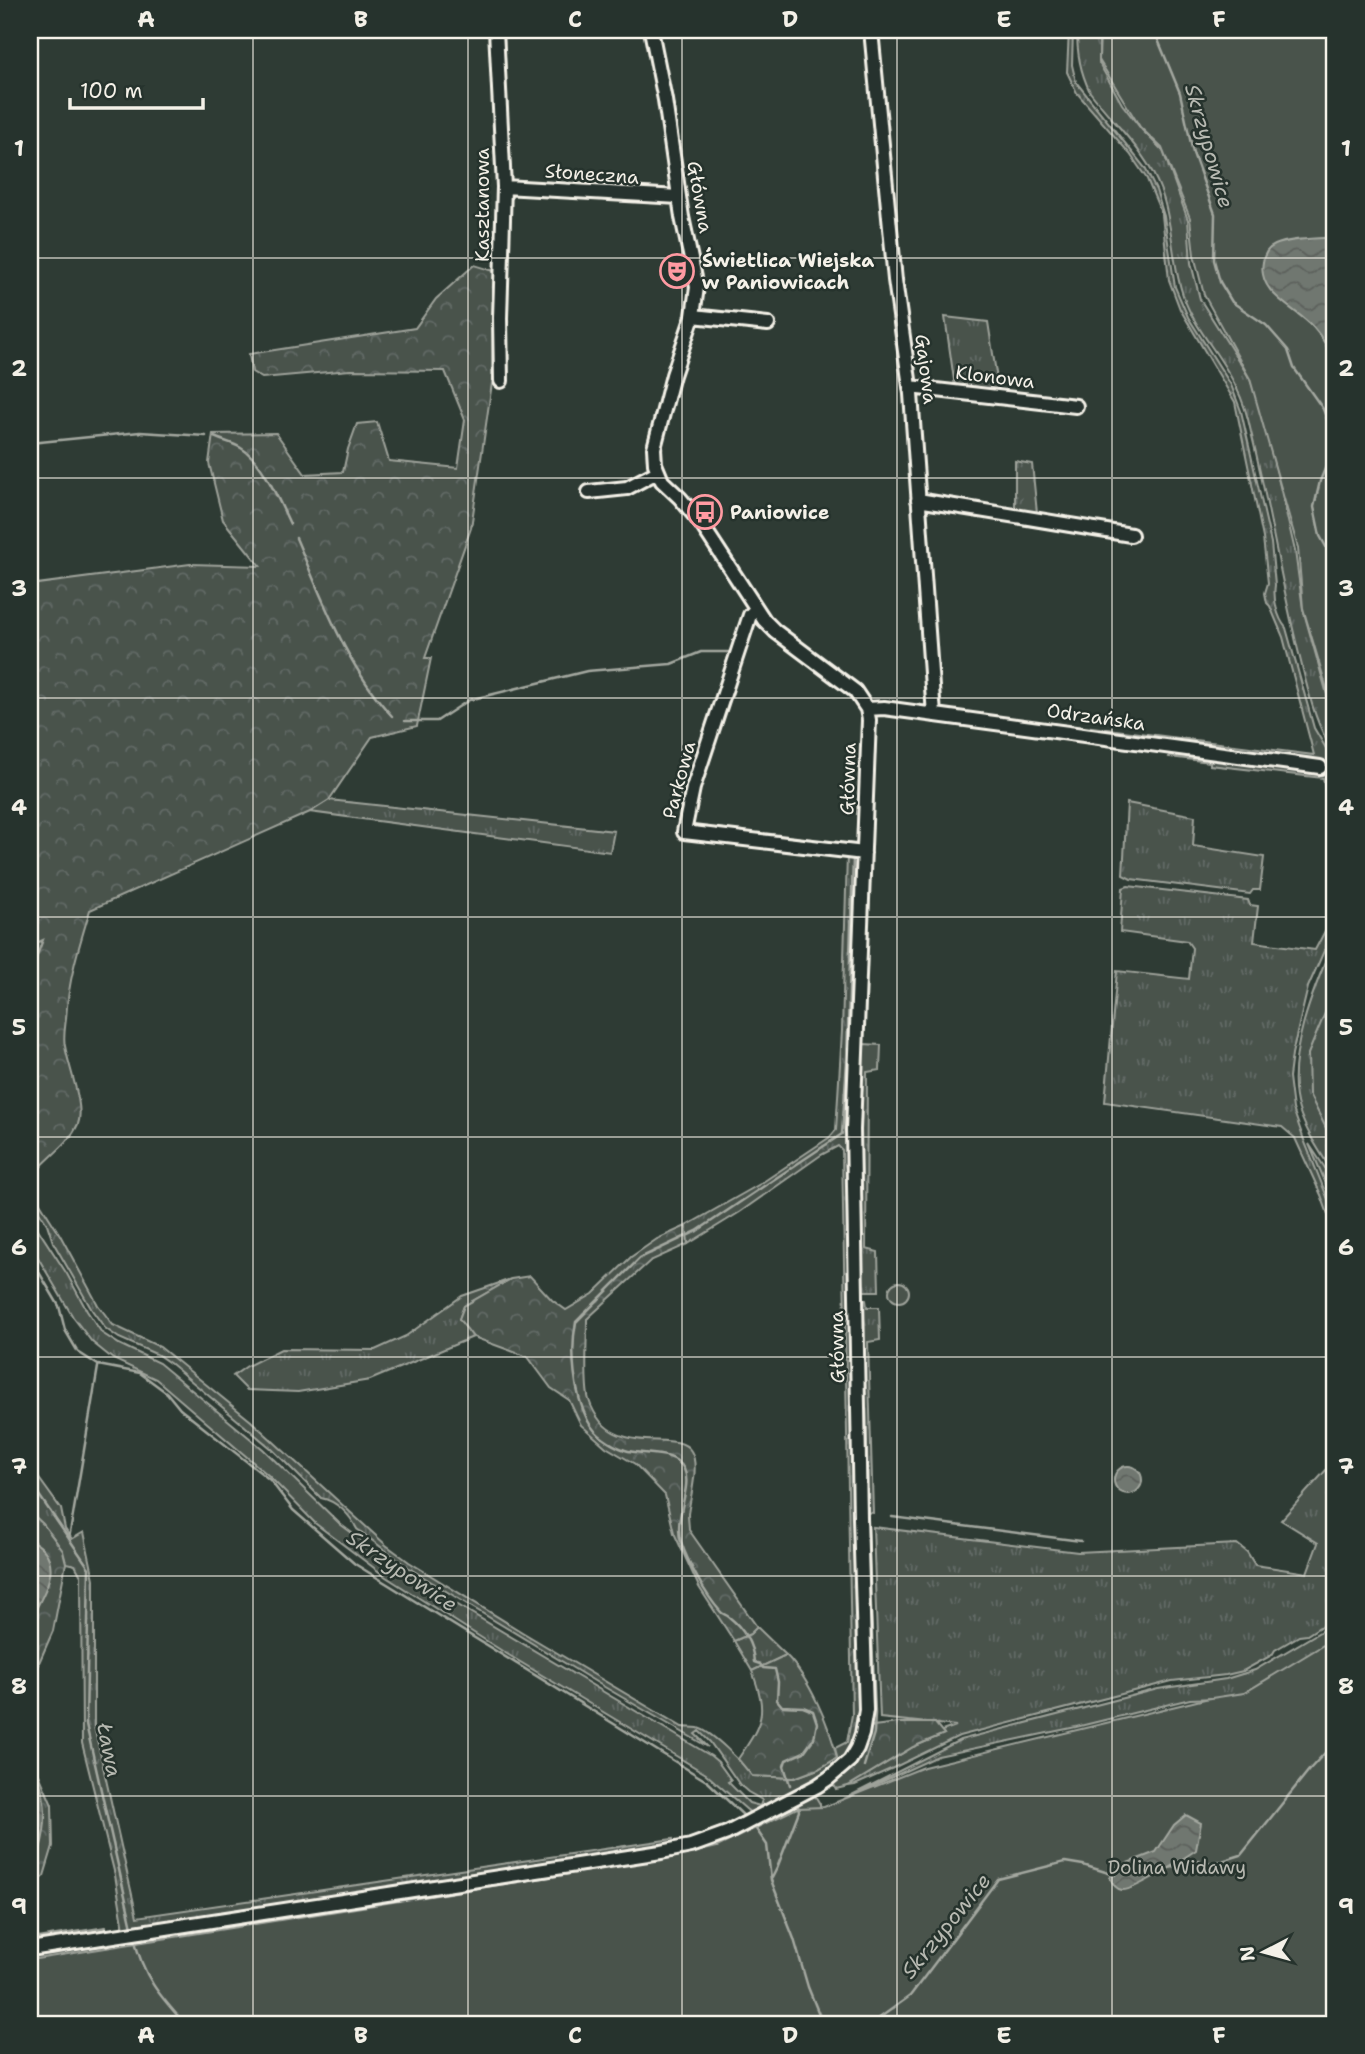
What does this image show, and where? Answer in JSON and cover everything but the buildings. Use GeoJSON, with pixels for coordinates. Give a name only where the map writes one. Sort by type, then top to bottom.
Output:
{"type":"FeatureCollection","features":[{"type":"Feature","properties":{"kind":"street","name":"Kasztanowa"},"geometry":{"type":"LineString","coordinates":[[496,30],[504,187],[501,381]]}},
{"type":"Feature","properties":{"kind":"street","name":"Główna"},"geometry":{"type":"LineString","coordinates":[[651,30],[697,287],[693,316],[673,375],[654,448],[657,472]]}},
{"type":"Feature","properties":{"kind":"street","name":"Gajowa"},"geometry":{"type":"LineString","coordinates":[[871,30],[895,280],[910,387],[934,715]]}},
{"type":"Feature","properties":{"kind":"street","name":"Słoneczna"},"geometry":{"type":"LineString","coordinates":[[504,187],[679,197]]}},
{"type":"Feature","properties":{"kind":"street"},"geometry":{"type":"LineString","coordinates":[[693,316],[768,324]]}},
{"type":"Feature","properties":{"kind":"street","name":"Klonowa"},"geometry":{"type":"LineString","coordinates":[[910,387],[1076,406]]}},
{"type":"Feature","properties":{"kind":"street"},"geometry":{"type":"LineString","coordinates":[[589,492],[627,488],[657,472],[662,481],[691,510],[756,609],[775,631],[855,691],[867,709]]}},
{"type":"Feature","properties":{"kind":"street"},"geometry":{"type":"LineString","coordinates":[[918,500],[1131,535]]}},
{"type":"Feature","properties":{"kind":"street","name":"Parkowa"},"geometry":{"type":"LineString","coordinates":[[756,609],[750,615],[693,788],[684,832],[864,853]]}},
{"type":"Feature","properties":{"kind":"street","name":"Odrzańska"},"geometry":{"type":"LineString","coordinates":[[867,709],[884,708],[1320,767]]}},
{"type":"Feature","properties":{"kind":"street","name":"Główna"},"geometry":{"type":"LineString","coordinates":[[30,1949],[661,1852],[709,1840],[744,1826],[829,1778],[850,1760],[862,1734],[866,1710],[852,1154],[870,731],[867,709]]}},
{"type":"Feature","properties":{"kind":"green space"},"geometry":{"type":"Polygon","coordinates":[[[1069,30],[1073,30],[1072,65],[1076,82],[1145,168],[1156,190],[1164,216],[1175,287],[1188,317],[1231,385],[1241,411],[1271,543],[1276,608],[1286,628],[1314,728],[1333,760],[1329,764],[1092,734],[1091,727],[1314,755],[1283,637],[1267,603],[1265,593],[1268,583],[1263,538],[1235,402],[1180,309],[1169,280],[1162,215],[1147,179],[1130,154],[1077,93],[1067,72],[1069,30]]]}},
{"type":"Feature","properties":{"kind":"green space"},"geometry":{"type":"Polygon","coordinates":[[[1077,30],[1099,30],[1099,63],[1122,104],[1163,151],[1188,220],[1191,263],[1200,299],[1250,379],[1266,426],[1295,551],[1303,609],[1335,723],[1335,756],[1332,742],[1327,741],[1317,720],[1307,685],[1243,403],[1231,377],[1194,320],[1183,296],[1169,220],[1155,177],[1139,151],[1090,92],[1080,62],[1077,30]]]}},
{"type":"Feature","properties":{"kind":"green space"},"geometry":{"type":"Polygon","coordinates":[[[1100,30],[1335,30],[1335,716],[1303,608],[1298,548],[1250,379],[1204,295],[1194,255],[1190,218],[1162,148],[1140,127],[1099,60],[1100,30]]]}},
{"type":"Feature","properties":{"kind":"green space"},"geometry":{"type":"Polygon","coordinates":[[[474,265],[494,271],[492,383],[471,528],[425,658],[431,658],[417,726],[372,737],[329,800],[310,812],[90,910],[72,977],[64,1036],[80,1117],[68,1140],[41,1166],[30,1181],[30,975],[43,940],[30,946],[30,890],[37,881],[30,873],[30,585],[190,564],[260,566],[223,520],[209,463],[213,434],[276,433],[305,474],[343,472],[357,424],[377,422],[389,461],[458,468],[465,420],[445,371],[350,370],[262,378],[252,372],[249,354],[415,328],[436,299],[474,265]]]}},
{"type":"Feature","properties":{"kind":"green space"},"geometry":{"type":"Polygon","coordinates":[[[945,317],[988,322],[999,392],[955,387],[945,317]]]}},
{"type":"Feature","properties":{"kind":"green space"},"geometry":{"type":"Polygon","coordinates":[[[1015,461],[1032,464],[1037,513],[1015,510],[1015,461]]]}},
{"type":"Feature","properties":{"kind":"green space"},"geometry":{"type":"Polygon","coordinates":[[[1171,751],[1333,772],[1335,832],[1323,778],[1210,765],[1210,762],[1169,757],[1171,751]]]}},
{"type":"Feature","properties":{"kind":"green space"},"geometry":{"type":"Polygon","coordinates":[[[329,800],[614,831],[610,852],[310,812],[329,800]]]}},
{"type":"Feature","properties":{"kind":"green space"},"geometry":{"type":"Polygon","coordinates":[[[1127,803],[1195,816],[1193,846],[1264,857],[1260,890],[1253,890],[1250,894],[1131,879],[1123,875],[1127,803]]]}},
{"type":"Feature","properties":{"kind":"green space"},"geometry":{"type":"Polygon","coordinates":[[[847,854],[858,856],[849,1149],[863,1708],[856,1739],[837,1767],[755,1817],[706,1774],[507,1654],[386,1577],[316,1524],[268,1475],[156,1379],[113,1359],[92,1342],[73,1317],[30,1244],[30,1217],[102,1333],[159,1363],[263,1449],[340,1524],[411,1577],[711,1756],[731,1780],[728,1782],[749,1803],[760,1806],[762,1800],[740,1785],[710,1742],[699,1731],[695,1734],[708,1747],[409,1568],[357,1529],[342,1509],[321,1498],[272,1449],[171,1364],[105,1328],[53,1242],[47,1224],[36,1207],[30,1203],[30,1187],[98,1305],[113,1325],[160,1347],[251,1421],[386,1545],[409,1562],[682,1727],[698,1728],[711,1735],[753,1776],[794,1778],[818,1769],[837,1758],[835,1748],[847,1742],[852,1715],[842,1150],[838,1146],[821,1155],[740,1212],[688,1244],[686,1226],[760,1184],[830,1137],[836,1130],[847,854]]]}},
{"type":"Feature","properties":{"kind":"green space"},"geometry":{"type":"Polygon","coordinates":[[[1128,886],[1248,900],[1250,905],[1258,906],[1254,942],[1315,950],[1335,912],[1335,926],[1308,987],[1289,1077],[1293,1109],[1334,1214],[1335,1259],[1333,1228],[1321,1195],[1295,1138],[1282,1127],[1105,1102],[1117,971],[1189,979],[1192,948],[1187,941],[1120,932],[1123,888],[1128,886]]]}},
{"type":"Feature","properties":{"kind":"green space"},"geometry":{"type":"Polygon","coordinates":[[[43,939],[30,975],[30,946],[43,939]]]}},
{"type":"Feature","properties":{"kind":"green space"},"geometry":{"type":"Polygon","coordinates":[[[1335,939],[1335,1176],[1302,1119],[1295,1090],[1295,1069],[1298,1046],[1311,1000],[1335,939]]]}},
{"type":"Feature","properties":{"kind":"green space"},"geometry":{"type":"Polygon","coordinates":[[[1335,989],[1335,1146],[1309,1094],[1308,1054],[1335,989]]]}},
{"type":"Feature","properties":{"kind":"green space"},"geometry":{"type":"Polygon","coordinates":[[[863,1044],[881,1045],[880,1070],[867,1072],[866,1249],[878,1252],[879,1291],[860,1291],[855,1177],[863,1044]]]}},
{"type":"Feature","properties":{"kind":"green space"},"geometry":{"type":"Polygon","coordinates":[[[1309,1144],[1335,1183],[1335,1205],[1309,1144]]]}},
{"type":"Feature","properties":{"kind":"green space"},"geometry":{"type":"Polygon","coordinates":[[[686,1226],[688,1244],[650,1261],[587,1319],[587,1393],[599,1419],[612,1431],[642,1440],[672,1441],[683,1444],[691,1451],[695,1473],[688,1514],[689,1530],[757,1627],[750,1634],[734,1641],[699,1587],[674,1533],[665,1495],[635,1464],[606,1447],[581,1425],[569,1400],[551,1388],[528,1357],[473,1337],[459,1319],[464,1306],[511,1279],[530,1276],[552,1300],[566,1310],[593,1294],[631,1257],[657,1239],[686,1226]]]}},
{"type":"Feature","properties":{"kind":"green space"},"geometry":{"type":"Polygon","coordinates":[[[511,1279],[464,1306],[459,1319],[473,1337],[370,1380],[298,1392],[247,1390],[233,1376],[281,1349],[375,1350],[406,1336],[462,1296],[511,1279]]]}},
{"type":"Feature","properties":{"kind":"green space"},"geometry":{"type":"Polygon","coordinates":[[[899,1282],[906,1285],[909,1292],[906,1299],[899,1302],[892,1299],[889,1292],[892,1285],[899,1282]]]}},
{"type":"Feature","properties":{"kind":"green space"},"geometry":{"type":"Polygon","coordinates":[[[1335,1284],[1335,1391],[1329,1342],[1330,1309],[1334,1309],[1335,1284]]]}},
{"type":"Feature","properties":{"kind":"green space"},"geometry":{"type":"Polygon","coordinates":[[[862,1299],[866,1300],[867,1307],[879,1307],[880,1340],[868,1342],[873,1513],[864,1512],[859,1304],[862,1299]]]}},
{"type":"Feature","properties":{"kind":"green space"},"geometry":{"type":"Polygon","coordinates":[[[1335,1460],[1335,1617],[1243,1671],[1172,1681],[959,1736],[848,1786],[913,1747],[956,1726],[880,1718],[873,1527],[1078,1552],[1237,1544],[1247,1552],[1255,1565],[1307,1573],[1318,1543],[1281,1520],[1335,1460]]]}},
{"type":"Feature","properties":{"kind":"green space"},"geometry":{"type":"Polygon","coordinates":[[[30,1466],[61,1509],[65,1529],[72,1539],[84,1532],[94,1579],[94,1726],[137,1917],[673,1839],[674,1846],[124,1929],[115,1875],[82,1743],[81,1576],[75,1565],[66,1563],[56,1541],[30,1512],[30,1466]]]}},
{"type":"Feature","properties":{"kind":"green space"},"geometry":{"type":"Polygon","coordinates":[[[30,1512],[43,1524],[63,1551],[66,1563],[53,1631],[30,1683],[30,1512]]]}},
{"type":"Feature","properties":{"kind":"green space"},"geometry":{"type":"Polygon","coordinates":[[[1335,1623],[1335,1644],[1242,1697],[1190,1699],[1076,1727],[938,1756],[842,1800],[960,1740],[1158,1689],[1226,1679],[1255,1670],[1335,1623]]]}},
{"type":"Feature","properties":{"kind":"green space"},"geometry":{"type":"Polygon","coordinates":[[[757,1627],[786,1655],[752,1671],[734,1641],[750,1634],[757,1627]]]}},
{"type":"Feature","properties":{"kind":"green space","name":"Dolina Widawy"},"geometry":{"type":"Polygon","coordinates":[[[1335,1638],[1335,2024],[30,2024],[30,1960],[675,1857],[717,1847],[797,1808],[824,1807],[924,1767],[1205,1699],[1244,1693],[1335,1638]]]}},
{"type":"Feature","properties":{"kind":"green space"},"geometry":{"type":"Polygon","coordinates":[[[786,1655],[803,1676],[818,1703],[837,1758],[794,1778],[752,1776],[738,1759],[753,1736],[760,1717],[760,1698],[752,1671],[786,1655]]]}},
{"type":"Feature","properties":{"kind":"green space"},"geometry":{"type":"Polygon","coordinates":[[[30,1692],[34,1763],[52,1805],[53,1846],[44,1876],[30,1887],[30,1692]]]}},
{"type":"Feature","properties":{"kind":"green space"},"geometry":{"type":"Polygon","coordinates":[[[935,1723],[944,1734],[913,1747],[848,1786],[836,1789],[833,1783],[853,1765],[868,1730],[873,1726],[935,1723]]]}},
{"type":"Feature","properties":{"kind":"green space"},"geometry":{"type":"Polygon","coordinates":[[[814,1794],[820,1804],[821,1830],[788,1808],[814,1794]]]}},
{"type":"Feature","properties":{"kind":"green space"},"geometry":{"type":"Polygon","coordinates":[[[674,1854],[676,1863],[243,1937],[243,1920],[674,1854]]]}},
{"type":"Feature","properties":{"kind":"green space"},"geometry":{"type":"Polygon","coordinates":[[[106,1927],[107,1931],[30,1946],[30,1939],[106,1927]]]}},
{"type":"Feature","properties":{"kind":"green space"},"geometry":{"type":"Polygon","coordinates":[[[108,1945],[101,1958],[30,2024],[30,1954],[55,1949],[108,1945]]]}},
{"type":"Feature","properties":{"kind":"water"},"geometry":{"type":"Polygon","coordinates":[[[1335,237],[1335,365],[1317,331],[1271,291],[1263,273],[1263,262],[1265,254],[1275,245],[1335,237]]]}},
{"type":"Feature","properties":{"kind":"water"},"geometry":{"type":"Polygon","coordinates":[[[1128,1466],[1138,1470],[1142,1480],[1138,1490],[1128,1494],[1118,1490],[1114,1480],[1118,1470],[1128,1466]]]}},
{"type":"Feature","properties":{"kind":"water"},"geometry":{"type":"Polygon","coordinates":[[[30,1540],[42,1548],[51,1567],[46,1588],[30,1621],[30,1540]]]}},
{"type":"Feature","properties":{"kind":"water"},"geometry":{"type":"Polygon","coordinates":[[[30,1751],[41,1786],[45,1813],[40,1849],[31,1851],[30,1751]]]}},
{"type":"Feature","properties":{"kind":"water"},"geometry":{"type":"Polygon","coordinates":[[[1186,1815],[1201,1823],[1196,1850],[1137,1885],[1122,1890],[1116,1887],[1110,1878],[1117,1867],[1156,1852],[1174,1825],[1186,1815]]]}},
{"type":"Feature","properties":{"kind":"waterway","name":"Skrzypowice"},"geometry":{"type":"LineString","coordinates":[[1154,30],[1180,93],[1193,153],[1215,214],[1214,260],[1220,282],[1232,302],[1266,325],[1288,350],[1294,368],[1323,409],[1331,430],[1331,454],[1320,481],[1314,507],[1320,536],[1335,563]]}},
{"type":"Feature","properties":{"kind":"waterway"},"geometry":{"type":"LineString","coordinates":[[30,443],[140,432],[206,436]]}},
{"type":"Feature","properties":{"kind":"waterway"},"geometry":{"type":"LineString","coordinates":[[214,437],[241,448],[256,462],[270,482],[290,524]]}},
{"type":"Feature","properties":{"kind":"waterway"},"geometry":{"type":"LineString","coordinates":[[296,538],[349,654],[361,676],[392,716]]}},
{"type":"Feature","properties":{"kind":"waterway"},"geometry":{"type":"LineString","coordinates":[[405,721],[437,721],[469,700],[587,671],[671,664],[701,652],[732,652]]}},
{"type":"Feature","properties":{"kind":"waterway"},"geometry":{"type":"LineString","coordinates":[[790,1785],[784,1766],[786,1760],[804,1752],[814,1738],[817,1723],[813,1711],[803,1707],[782,1706],[777,1700],[778,1682],[775,1669],[763,1668],[754,1662],[752,1649],[743,1631],[721,1612],[698,1578],[679,1533],[686,1485],[684,1469],[673,1458],[620,1448],[604,1439],[591,1426],[576,1386],[574,1334],[576,1322],[640,1258],[697,1231],[842,1134],[853,857]]}},
{"type":"Feature","properties":{"kind":"waterway"},"geometry":{"type":"LineString","coordinates":[[30,878],[34,890],[30,901]]}},
{"type":"Feature","properties":{"kind":"waterway","name":"Skrzypowice"},"geometry":{"type":"LineString","coordinates":[[30,1257],[59,1306],[65,1330],[78,1352],[98,1365],[140,1373],[167,1393],[180,1409],[270,1480],[293,1510],[355,1564],[708,1782],[744,1816]]}},
{"type":"Feature","properties":{"kind":"waterway"},"geometry":{"type":"LineString","coordinates":[[69,1539],[98,1367]]}},
{"type":"Feature","properties":{"kind":"waterway"},"geometry":{"type":"LineString","coordinates":[[866,1409],[868,1511]]}},
{"type":"Feature","properties":{"kind":"waterway","name":"Ława"},"geometry":{"type":"LineString","coordinates":[[30,1482],[89,1568],[86,1724],[132,1927]]}},
{"type":"Feature","properties":{"kind":"waterway"},"geometry":{"type":"LineString","coordinates":[[892,1517],[1081,1541]]}},
{"type":"Feature","properties":{"kind":"waterway"},"geometry":{"type":"LineString","coordinates":[[864,1766],[874,1733],[875,1713],[868,1528]]}},
{"type":"Feature","properties":{"kind":"waterway","name":"Skrzypowice"},"geometry":{"type":"LineString","coordinates":[[1169,1868],[1200,1861],[1222,1861],[1241,1855],[1334,1743]]}},
{"type":"Feature","properties":{"kind":"waterway"},"geometry":{"type":"LineString","coordinates":[[772,1878],[799,1811],[798,1806]]}},
{"type":"Feature","properties":{"kind":"waterway","name":"Skrzypowice"},"geometry":{"type":"LineString","coordinates":[[756,1829],[767,1845],[771,1880],[823,2024]]}},
{"type":"Feature","properties":{"kind":"waterway","name":"Skrzypowice"},"geometry":{"type":"LineString","coordinates":[[871,2024],[910,1996],[998,1879],[1065,1862],[1115,1875]]}},
{"type":"Feature","properties":{"kind":"waterway","name":"Ława"},"geometry":{"type":"LineString","coordinates":[[134,1937],[142,1963],[153,1985],[185,2024]]}},
{"type":"Feature","properties":{"kind":"waterway","name":"Skrzypowice"},"geometry":{"type":"LineString","coordinates":[[876,2020],[884,2024]]}},
{"type":"Feature","properties":{"kind":"place","name":"Świetlica Wiejska w Paniowicach"},"geometry":{"type":"Point","coordinates":[677,271]}},
{"type":"Feature","properties":{"kind":"place","name":"Paniowice"},"geometry":{"type":"Point","coordinates":[705,512]}}]}
